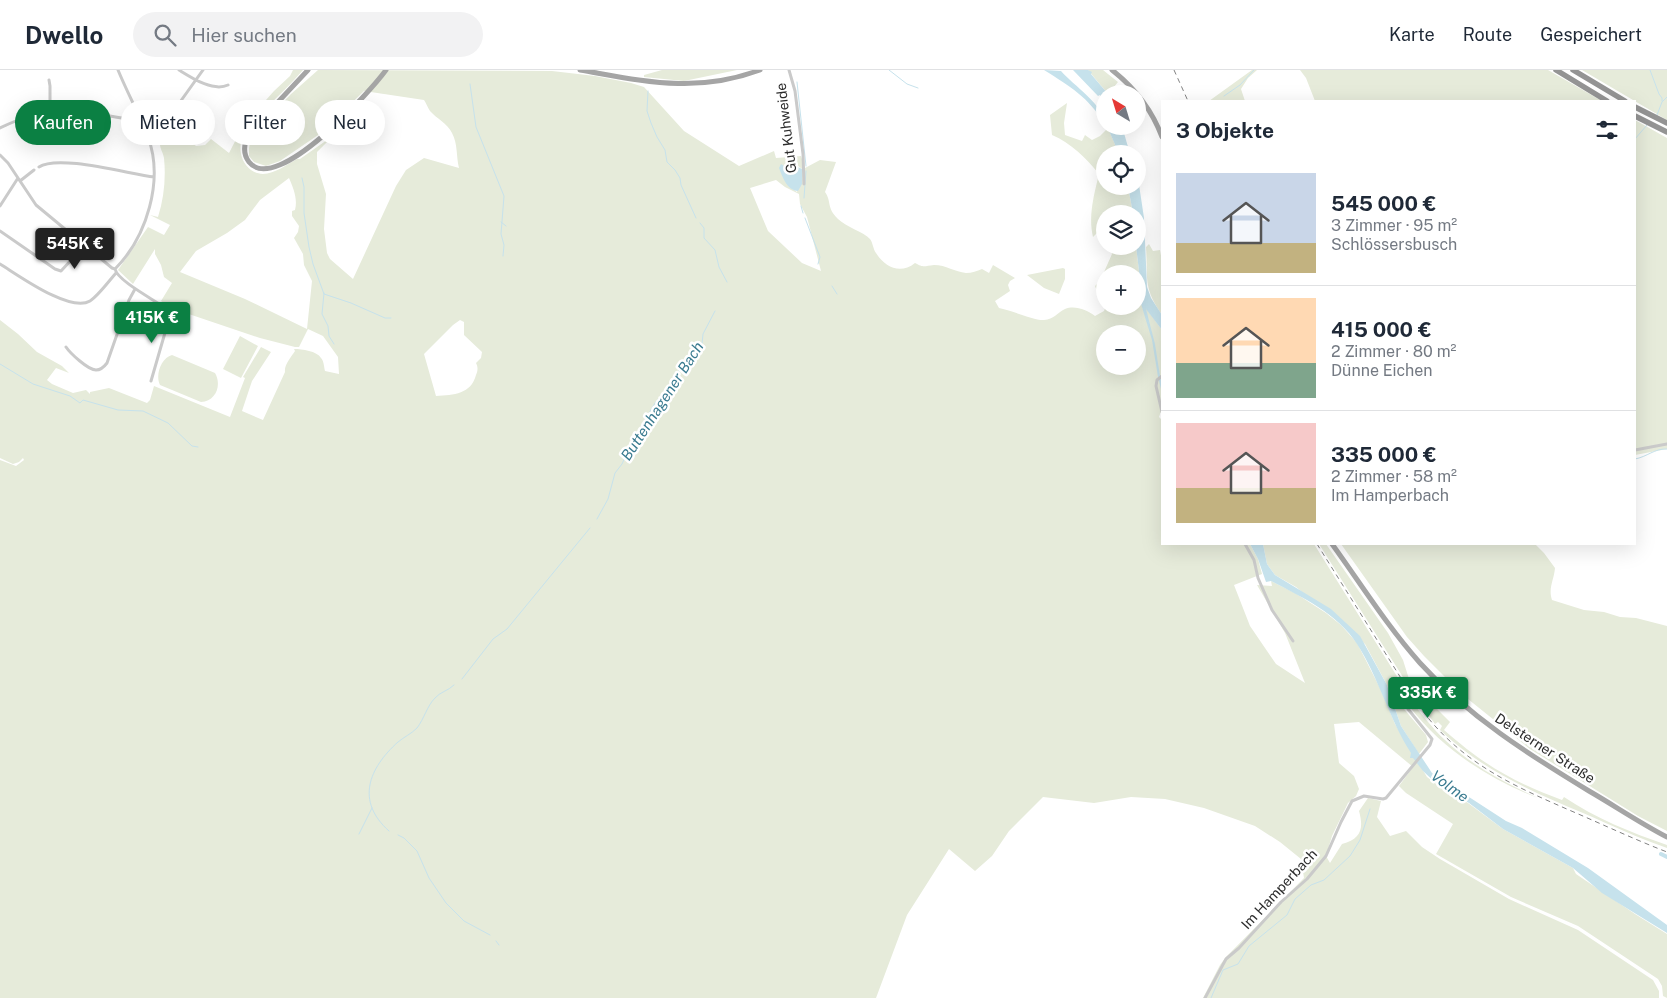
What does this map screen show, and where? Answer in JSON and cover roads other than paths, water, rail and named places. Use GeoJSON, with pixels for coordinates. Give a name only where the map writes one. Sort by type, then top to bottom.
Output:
{"type":"FeatureCollection","features":[{"type":"Feature","properties":{"kind":"highway"},"geometry":{"type":"LineString","coordinates":[[1573,70],[1623,100]]}},
{"type":"Feature","properties":{"kind":"highway"},"geometry":{"type":"LineString","coordinates":[[1558,72],[1605,100]]}},
{"type":"Feature","properties":{"kind":"highway"},"geometry":{"type":"LineString","coordinates":[[1636,107],[1667,123]]}},
{"type":"Feature","properties":{"kind":"highway"},"geometry":{"type":"LineString","coordinates":[[1636,116],[1667,132]]}},
{"type":"Feature","properties":{"kind":"main road"},"geometry":{"type":"LineString","coordinates":[[308,70],[249,133],[244,148],[250,164],[254,167],[259,169],[274,168],[308,147],[337,124],[386,70]]}},
{"type":"Feature","properties":{"kind":"main road"},"geometry":{"type":"LineString","coordinates":[[300,79],[312,70]]}},
{"type":"Feature","properties":{"kind":"main road"},"geometry":{"type":"LineString","coordinates":[[580,70],[675,84],[700,84],[742,77],[760,70]]}},
{"type":"Feature","properties":{"kind":"main road"},"geometry":{"type":"LineString","coordinates":[[1112,70],[1134,89],[1144,102],[1158,125],[1161,134]]}},
{"type":"Feature","properties":{"kind":"main road","name":"Delsterner Straße"},"geometry":{"type":"LineString","coordinates":[[1333,545],[1399,638],[1433,676],[1475,714],[1520,748],[1667,837]]}},
{"type":"Feature","properties":{"kind":"street"},"geometry":{"type":"LineString","coordinates":[[118,70],[131,100]]}},
{"type":"Feature","properties":{"kind":"street"},"geometry":{"type":"LineString","coordinates":[[180,70],[196,80],[219,87],[228,85]]}},
{"type":"Feature","properties":{"kind":"street"},"geometry":{"type":"LineString","coordinates":[[182,100],[203,70]]}},
{"type":"Feature","properties":{"kind":"street","name":"Gut Kuhweide"},"geometry":{"type":"LineString","coordinates":[[790,70],[795,91],[803,154],[804,184]]}},
{"type":"Feature","properties":{"kind":"street"},"geometry":{"type":"LineString","coordinates":[[49,80],[50,100]]}},
{"type":"Feature","properties":{"kind":"street"},"geometry":{"type":"LineString","coordinates":[[0,128],[15,121]]}},
{"type":"Feature","properties":{"kind":"street"},"geometry":{"type":"LineString","coordinates":[[0,264],[45,291],[70,303],[80,305],[91,301],[135,242],[150,210],[154,177],[149,145]]}},
{"type":"Feature","properties":{"kind":"street"},"geometry":{"type":"LineString","coordinates":[[0,155],[32,200],[43,211],[135,289],[172,312],[152,380]]}},
{"type":"Feature","properties":{"kind":"street"},"geometry":{"type":"LineString","coordinates":[[38,167],[54,162],[87,165],[154,177]]}},
{"type":"Feature","properties":{"kind":"street"},"geometry":{"type":"LineString","coordinates":[[0,206],[19,180],[34,170]]}},
{"type":"Feature","properties":{"kind":"street"},"geometry":{"type":"LineString","coordinates":[[0,231],[55,269],[61,271],[85,245]]}},
{"type":"Feature","properties":{"kind":"street"},"geometry":{"type":"LineString","coordinates":[[66,347],[90,368],[101,369],[107,364],[129,300],[135,289]]}},
{"type":"Feature","properties":{"kind":"street"},"geometry":{"type":"LineString","coordinates":[[1161,377],[1157,380],[1157,394],[1161,408]]}},
{"type":"Feature","properties":{"kind":"street"},"geometry":{"type":"LineString","coordinates":[[1636,450],[1667,444]]}},
{"type":"Feature","properties":{"kind":"street"},"geometry":{"type":"LineString","coordinates":[[1246,545],[1254,560],[1258,578],[1272,610],[1293,641]]}},
{"type":"Feature","properties":{"kind":"street","name":"Im Hamperbach"},"geometry":{"type":"LineString","coordinates":[[1205,998],[1226,958],[1239,948],[1281,902],[1307,879],[1326,856],[1352,801],[1364,796],[1385,799],[1432,742],[1432,738],[1408,710],[1407,704],[1433,676]]}},
{"type":"Feature","properties":{"kind":"water"},"geometry":{"type":"Polygon","coordinates":[[[1044,70],[1061,71],[1094,103],[1096,111],[1085,99],[1044,70]]]}},
{"type":"Feature","properties":{"kind":"water"},"geometry":{"type":"Polygon","coordinates":[[[1073,70],[1088,70],[1092,72],[1091,74],[1100,85],[1096,85],[1096,94],[1073,70]]]}},
{"type":"Feature","properties":{"kind":"water"},"geometry":{"type":"Polygon","coordinates":[[[1111,135],[1125,135],[1127,145],[1115,145],[1111,135]]]}},
{"type":"Feature","properties":{"kind":"water"},"geometry":{"type":"Polygon","coordinates":[[[781,164],[786,167],[796,166],[802,169],[802,184],[798,191],[786,183],[779,168],[781,164]]]}},
{"type":"Feature","properties":{"kind":"water"},"geometry":{"type":"Polygon","coordinates":[[[1130,195],[1141,195],[1142,205],[1131,205],[1130,195]]]}},
{"type":"Feature","properties":{"kind":"water"},"geometry":{"type":"Polygon","coordinates":[[[1137,255],[1146,255],[1147,287],[1151,298],[1161,313],[1161,329],[1146,309],[1146,265],[1138,265],[1137,255]]]}},
{"type":"Feature","properties":{"kind":"water"},"geometry":{"type":"Polygon","coordinates":[[[1146,309],[1155,344],[1161,389],[1158,377],[1152,340],[1144,315],[1146,315],[1146,309]]]}},
{"type":"Feature","properties":{"kind":"water","name":"Volme"},"geometry":{"type":"Polygon","coordinates":[[[1251,545],[1263,545],[1267,564],[1275,575],[1331,609],[1360,636],[1387,685],[1401,726],[1432,773],[1506,821],[1522,828],[1588,868],[1667,925],[1667,933],[1602,893],[1573,868],[1503,829],[1469,803],[1440,787],[1423,771],[1413,758],[1410,758],[1411,753],[1396,726],[1372,671],[1349,633],[1330,615],[1318,607],[1271,581],[1266,582],[1251,545]]]}},
{"type":"Feature","properties":{"kind":"waterway"},"geometry":{"type":"LineString","coordinates":[[889,70],[907,84],[918,88]]}},
{"type":"Feature","properties":{"kind":"waterway"},"geometry":{"type":"LineString","coordinates":[[1224,96],[1240,85],[1254,70]]}},
{"type":"Feature","properties":{"kind":"waterway"},"geometry":{"type":"LineString","coordinates":[[1650,70],[1662,101]]}},
{"type":"Feature","properties":{"kind":"waterway"},"geometry":{"type":"LineString","coordinates":[[797,82],[806,166]]}},
{"type":"Feature","properties":{"kind":"waterway"},"geometry":{"type":"LineString","coordinates":[[470,84],[476,127],[504,196],[501,234],[504,245],[503,256]]}},
{"type":"Feature","properties":{"kind":"waterway","name":"Buttenhagener Bach"},"geometry":{"type":"LineString","coordinates":[[648,91],[647,111],[651,123],[665,150],[667,162],[680,178],[681,185],[696,218]]}},
{"type":"Feature","properties":{"kind":"waterway"},"geometry":{"type":"LineString","coordinates":[[1657,115],[1662,102],[1667,97]]}},
{"type":"Feature","properties":{"kind":"waterway"},"geometry":{"type":"LineString","coordinates":[[1636,138],[1647,125]]}},
{"type":"Feature","properties":{"kind":"waterway"},"geometry":{"type":"LineString","coordinates":[[804,198],[806,171]]}},
{"type":"Feature","properties":{"kind":"waterway"},"geometry":{"type":"LineString","coordinates":[[302,178],[304,213],[309,247],[324,294],[351,303],[385,318],[391,318]]}},
{"type":"Feature","properties":{"kind":"waterway"},"geometry":{"type":"LineString","coordinates":[[801,206],[803,213]]}},
{"type":"Feature","properties":{"kind":"waterway"},"geometry":{"type":"LineString","coordinates":[[805,218],[820,257],[818,264]]}},
{"type":"Feature","properties":{"kind":"waterway"},"geometry":{"type":"LineString","coordinates":[[501,222],[506,226]]}},
{"type":"Feature","properties":{"kind":"waterway","name":"Buttenhagener Bach"},"geometry":{"type":"LineString","coordinates":[[700,223],[704,228],[704,238],[715,250],[719,267],[727,282]]}},
{"type":"Feature","properties":{"kind":"waterway"},"geometry":{"type":"LineString","coordinates":[[832,286],[837,294]]}},
{"type":"Feature","properties":{"kind":"waterway"},"geometry":{"type":"LineString","coordinates":[[324,293],[322,314],[328,326],[329,336],[334,344]]}},
{"type":"Feature","properties":{"kind":"waterway","name":"Buttenhagener Bach"},"geometry":{"type":"LineString","coordinates":[[597,519],[608,499],[615,473],[622,464],[633,440],[655,403],[670,385],[682,365],[688,358],[693,357],[702,344],[703,334],[715,311]]}},
{"type":"Feature","properties":{"kind":"waterway"},"geometry":{"type":"LineString","coordinates":[[0,364],[33,384],[70,396],[80,403],[83,400],[118,410],[143,411],[168,423],[192,446],[198,447]]}},
{"type":"Feature","properties":{"kind":"waterway"},"geometry":{"type":"LineString","coordinates":[[1636,459],[1667,449]]}},
{"type":"Feature","properties":{"kind":"waterway","name":"Buttenhagener Bach"},"geometry":{"type":"LineString","coordinates":[[462,679],[493,639],[507,629],[590,528]]}},
{"type":"Feature","properties":{"kind":"waterway","name":"Buttenhagener Bach"},"geometry":{"type":"LineString","coordinates":[[389,831],[378,820],[372,808],[369,797],[373,774],[388,752],[417,728],[435,698],[454,685]]}},
{"type":"Feature","properties":{"kind":"waterway"},"geometry":{"type":"LineString","coordinates":[[359,834],[372,808]]}},
{"type":"Feature","properties":{"kind":"waterway"},"geometry":{"type":"LineString","coordinates":[[1211,998],[1223,970],[1238,964],[1249,946],[1287,915],[1295,899],[1311,885],[1324,880],[1350,856],[1360,840],[1370,809]]}},
{"type":"Feature","properties":{"kind":"waterway","name":"Buttenhagener Bach"},"geometry":{"type":"LineString","coordinates":[[398,835],[404,838],[417,851],[429,878],[446,903],[464,921],[490,935]]}},
{"type":"Feature","properties":{"kind":"waterway"},"geometry":{"type":"LineString","coordinates":[[1661,854],[1667,857]]}},
{"type":"Feature","properties":{"kind":"waterway","name":"Buttenhagener Bach"},"geometry":{"type":"LineString","coordinates":[[496,941],[499,945]]}},
{"type":"Feature","properties":{"kind":"railway"},"geometry":{"type":"LineString","coordinates":[[1174,70],[1188,100]]}},
{"type":"Feature","properties":{"kind":"railway"},"geometry":{"type":"LineString","coordinates":[[1318,545],[1414,699],[1430,721],[1466,755],[1506,781],[1528,792],[1667,852]]}}]}
